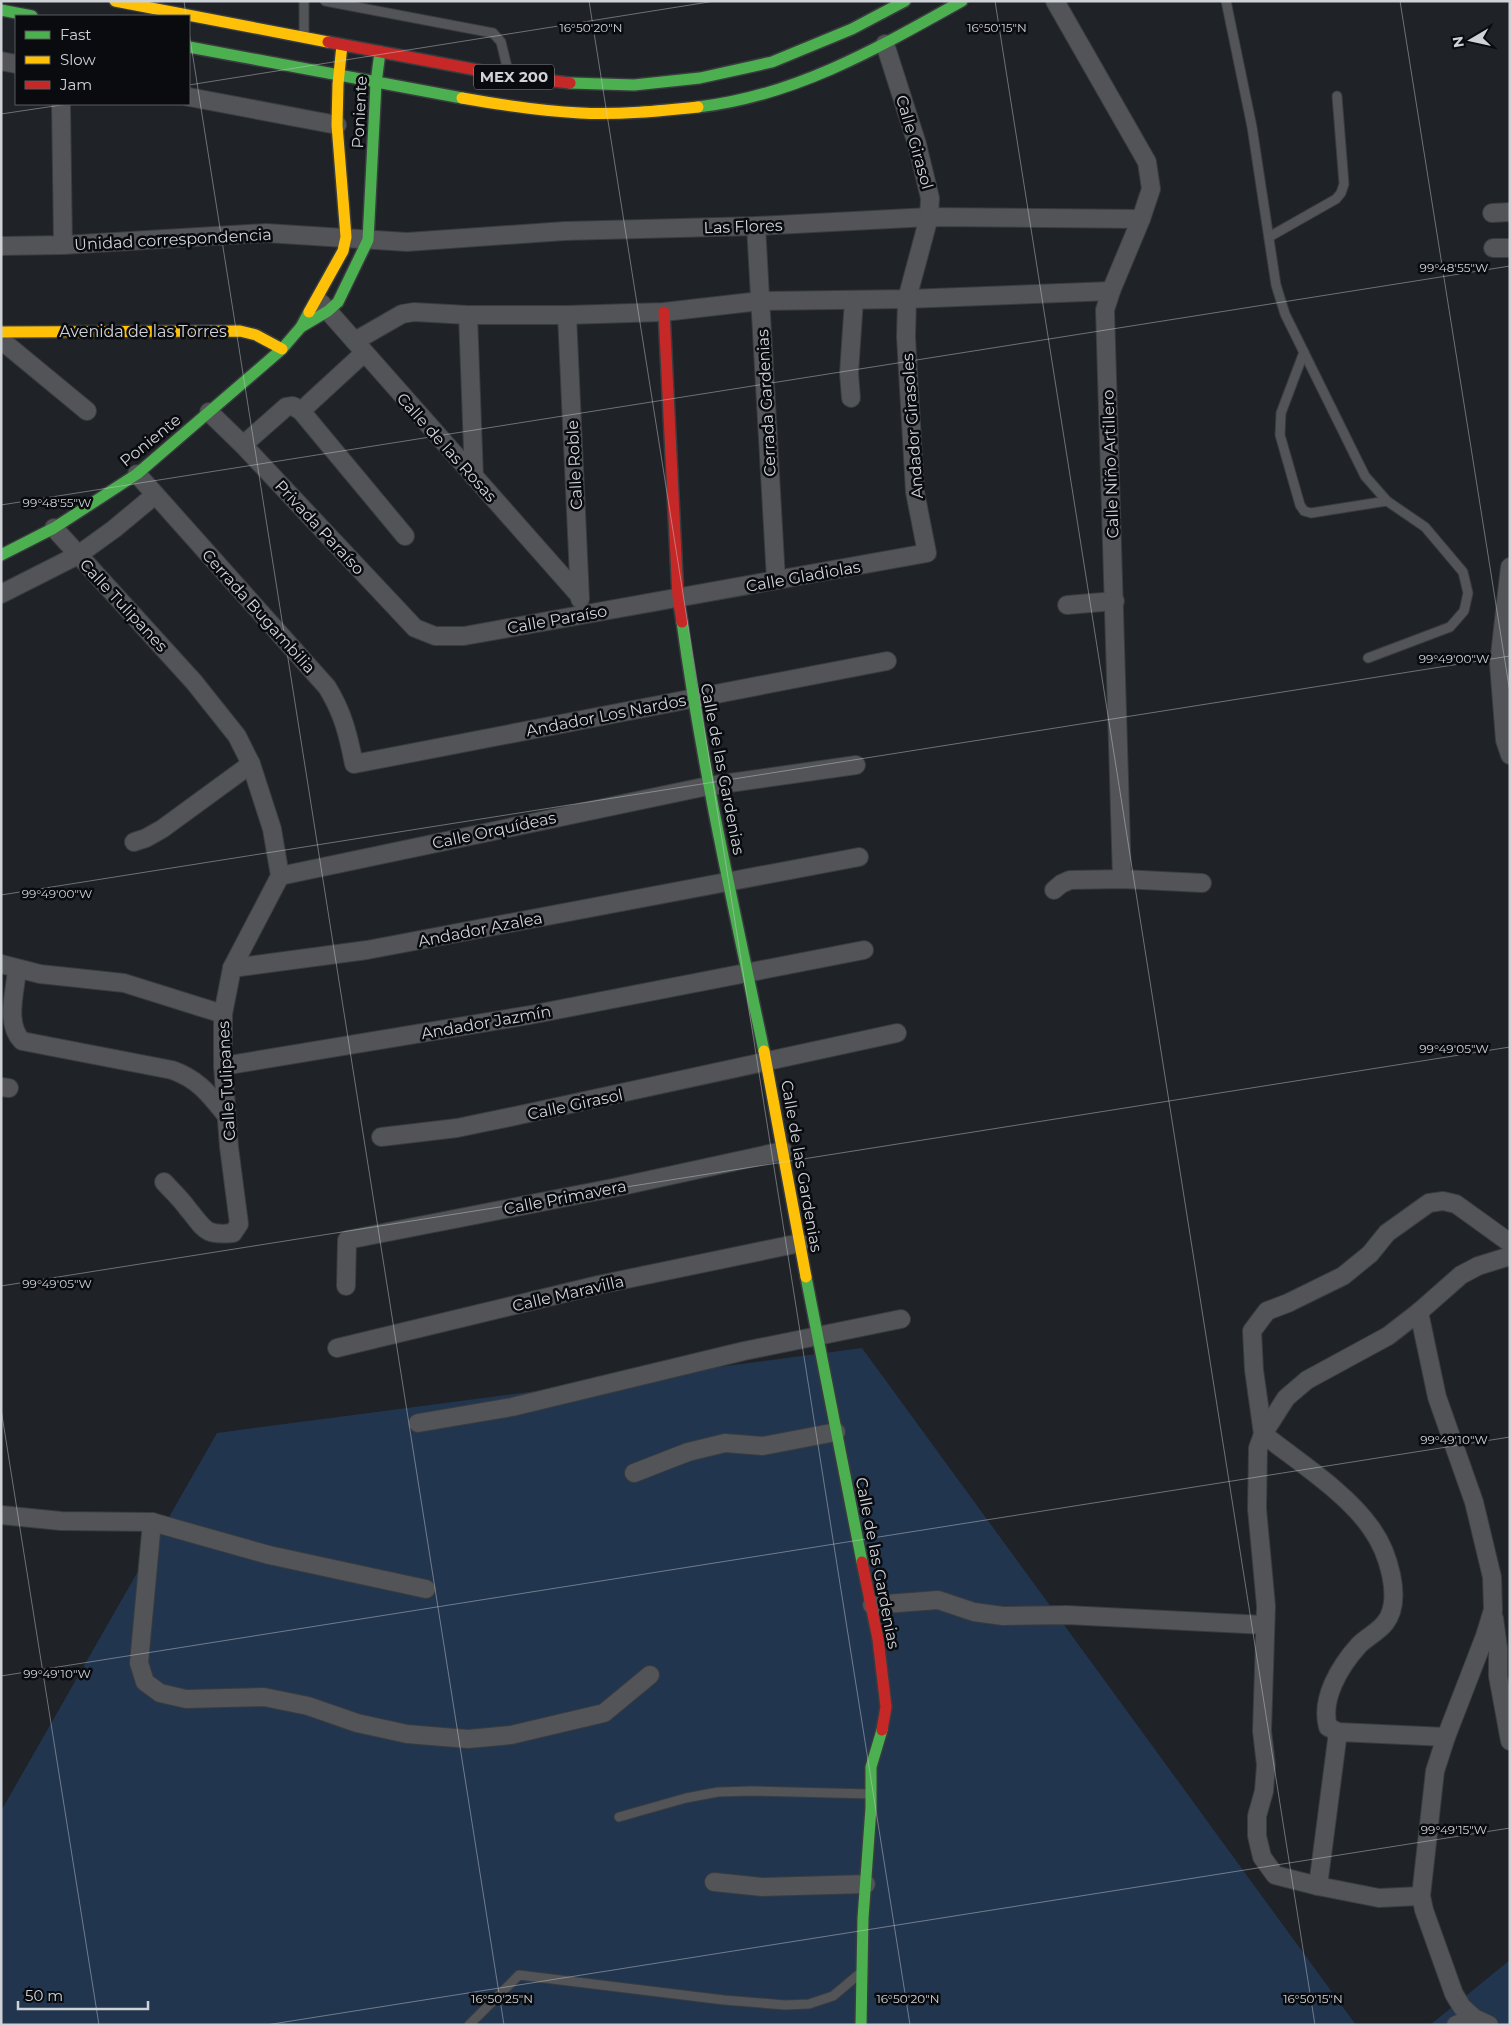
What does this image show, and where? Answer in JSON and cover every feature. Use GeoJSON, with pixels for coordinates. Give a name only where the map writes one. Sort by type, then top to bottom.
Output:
{"type":"FeatureCollection","features":[{"type":"Feature","properties":{"kind":"street","name":"MEX 200"},"geometry":{"type":"LineString","coordinates":[[115,1],[141,4],[342,45],[509,76],[575,83],[634,85],[700,78],[772,62],[852,29],[904,1]]}},
{"type":"Feature","properties":{"kind":"street","name":"MEX 200"},"geometry":{"type":"LineString","coordinates":[[190,46],[493,104],[581,113],[659,111],[721,104],[770,93],[839,67],[962,1]]}},
{"type":"Feature","properties":{"kind":"street","name":"Calle Niño Artillero"},"geometry":{"type":"LineString","coordinates":[[1055,1],[1147,162],[1151,189],[1105,310],[1122,879]]}},
{"type":"Feature","properties":{"kind":"street"},"geometry":{"type":"LineString","coordinates":[[1,10],[27,15]]}},
{"type":"Feature","properties":{"kind":"street","name":"Calle Girasol"},"geometry":{"type":"LineString","coordinates":[[885,44],[917,144],[930,198],[929,217],[907,299]]}},
{"type":"Feature","properties":{"kind":"street","name":"Poniente"},"geometry":{"type":"LineString","coordinates":[[1,555],[54,528],[137,474],[282,348],[301,327],[343,251],[346,237],[337,125],[342,45]]}},
{"type":"Feature","properties":{"kind":"street","name":"Poniente"},"geometry":{"type":"LineString","coordinates":[[301,327],[328,311],[338,302],[368,240],[376,83],[380,52]]}},
{"type":"Feature","properties":{"kind":"street"},"geometry":{"type":"LineString","coordinates":[[1,61],[15,64]]}},
{"type":"Feature","properties":{"kind":"street"},"geometry":{"type":"LineString","coordinates":[[190,96],[337,125]]}},
{"type":"Feature","properties":{"kind":"street"},"geometry":{"type":"LineString","coordinates":[[61,105],[64,244]]}},
{"type":"Feature","properties":{"kind":"street"},"geometry":{"type":"LineString","coordinates":[[1492,213],[1510,212]]}},
{"type":"Feature","properties":{"kind":"street","name":"Las Flores"},"geometry":{"type":"LineString","coordinates":[[346,237],[407,242],[565,231],[756,226],[929,217],[1141,219]]}},
{"type":"Feature","properties":{"kind":"street","name":"Cerrada Gardenias"},"geometry":{"type":"LineString","coordinates":[[756,226],[776,580]]}},
{"type":"Feature","properties":{"kind":"street","name":"Unidad correspondencia"},"geometry":{"type":"LineString","coordinates":[[1,246],[266,233],[346,237]]}},
{"type":"Feature","properties":{"kind":"street"},"geometry":{"type":"LineString","coordinates":[[297,409],[360,347],[402,314],[414,312],[468,316],[567,315],[664,312],[760,301],[907,299],[1111,291]]}},
{"type":"Feature","properties":{"kind":"street","name":"Calle de las Rosas"},"geometry":{"type":"LineString","coordinates":[[316,298],[579,595]]}},
{"type":"Feature","properties":{"kind":"street","name":"Andador Girasoles"},"geometry":{"type":"LineString","coordinates":[[907,299],[906,337],[915,492],[927,553]]}},
{"type":"Feature","properties":{"kind":"street"},"geometry":{"type":"LineString","coordinates":[[851,398],[849,373],[854,300]]}},
{"type":"Feature","properties":{"kind":"street","name":"Calle de las Gardenias"},"geometry":{"type":"LineString","coordinates":[[664,312],[678,597],[692,698],[708,786],[767,1063],[816,1335],[872,1605],[886,1707],[881,1738],[871,1767],[861,2025]]}},
{"type":"Feature","properties":{"kind":"street","name":"Calle Roble"},"geometry":{"type":"LineString","coordinates":[[567,315],[580,615]]}},
{"type":"Feature","properties":{"kind":"street"},"geometry":{"type":"LineString","coordinates":[[468,316],[474,477]]}},
{"type":"Feature","properties":{"kind":"street","name":"Avenida de las Torres"},"geometry":{"type":"LineString","coordinates":[[1,332],[240,331],[256,335],[282,348]]}},
{"type":"Feature","properties":{"kind":"street"},"geometry":{"type":"LineString","coordinates":[[1,340],[87,411]]}},
{"type":"Feature","properties":{"kind":"street"},"geometry":{"type":"LineString","coordinates":[[243,445],[286,408],[297,409],[405,536]]}},
{"type":"Feature","properties":{"kind":"street","name":"Privada Paraíso"},"geometry":{"type":"LineString","coordinates":[[209,412],[243,445],[415,628],[435,636]]}},
{"type":"Feature","properties":{"kind":"street","name":"Cerrada Bugambilia"},"geometry":{"type":"LineString","coordinates":[[137,474],[326,687],[342,714],[354,764]]}},
{"type":"Feature","properties":{"kind":"street"},"geometry":{"type":"LineString","coordinates":[[1,594],[78,555],[114,529],[155,494]]}},
{"type":"Feature","properties":{"kind":"street","name":"Calle Tulipanes"},"geometry":{"type":"LineString","coordinates":[[54,528],[194,682],[237,736],[250,764]]}},
{"type":"Feature","properties":{"kind":"street","name":"Calle Gladiolas"},"geometry":{"type":"LineString","coordinates":[[678,597],[927,553]]}},
{"type":"Feature","properties":{"kind":"street"},"geometry":{"type":"LineString","coordinates":[[1510,567],[1505,664],[1505,740],[1510,755]]}},
{"type":"Feature","properties":{"kind":"street","name":"Calle Paraíso"},"geometry":{"type":"LineString","coordinates":[[435,636],[464,636],[678,597]]}},
{"type":"Feature","properties":{"kind":"street"},"geometry":{"type":"LineString","coordinates":[[1067,605],[1115,601]]}},
{"type":"Feature","properties":{"kind":"street","name":"Andador Los Nardos"},"geometry":{"type":"LineString","coordinates":[[354,764],[887,661]]}},
{"type":"Feature","properties":{"kind":"street"},"geometry":{"type":"LineString","coordinates":[[134,842],[162,829],[250,764],[272,829],[280,876]]}},
{"type":"Feature","properties":{"kind":"street","name":"Calle Orquídeas"},"geometry":{"type":"LineString","coordinates":[[280,876],[708,786],[856,765]]}},
{"type":"Feature","properties":{"kind":"street","name":"Andador Azalea"},"geometry":{"type":"LineString","coordinates":[[232,968],[367,950],[859,857]]}},
{"type":"Feature","properties":{"kind":"street","name":"Calle Tulipanes"},"geometry":{"type":"LineString","coordinates":[[164,1182],[189,1209],[200,1226],[220,1235],[234,1233],[239,1224],[226,1115],[223,1066],[223,1014],[232,968],[280,876]]}},
{"type":"Feature","properties":{"kind":"street"},"geometry":{"type":"LineString","coordinates":[[1054,890],[1070,880],[1122,879],[1202,883]]}},
{"type":"Feature","properties":{"kind":"street","name":"Andador Jazmín"},"geometry":{"type":"LineString","coordinates":[[223,1066],[530,1015],[864,950]]}},
{"type":"Feature","properties":{"kind":"street"},"geometry":{"type":"LineString","coordinates":[[223,1014],[124,983],[40,974],[9,966],[12,1024],[14,1034],[22,1042],[172,1070],[188,1076],[201,1087],[226,1115]]}},
{"type":"Feature","properties":{"kind":"street","name":"Calle Girasol"},"geometry":{"type":"LineString","coordinates":[[381,1137],[457,1128],[767,1063],[898,1033]]}},
{"type":"Feature","properties":{"kind":"street","name":"Calle Primavera"},"geometry":{"type":"LineString","coordinates":[[346,1286],[347,1240],[613,1188],[783,1151]]}},
{"type":"Feature","properties":{"kind":"street"},"geometry":{"type":"LineString","coordinates":[[1446,1737],[1338,1732],[1328,1727],[1325,1709],[1336,1677],[1359,1646],[1385,1623],[1394,1604],[1393,1583],[1386,1557],[1372,1528],[1346,1500],[1263,1434],[1254,1370],[1252,1331],[1267,1312],[1343,1276],[1370,1254],[1386,1233],[1429,1204],[1443,1201],[1456,1204],[1510,1243]]}},
{"type":"Feature","properties":{"kind":"street","name":"Calle Maravilla"},"geometry":{"type":"LineString","coordinates":[[337,1348],[598,1286],[800,1243]]}},
{"type":"Feature","properties":{"kind":"street"},"geometry":{"type":"LineString","coordinates":[[1421,1896],[1379,1898],[1318,1886],[1274,1875],[1262,1857],[1257,1836],[1257,1816],[1264,1791],[1266,1765],[1262,1731],[1266,1606],[1257,1509],[1258,1448],[1263,1434],[1286,1398],[1307,1380],[1388,1336],[1461,1275],[1478,1266],[1510,1256]]}},
{"type":"Feature","properties":{"kind":"street"},"geometry":{"type":"LineString","coordinates":[[1419,1312],[1437,1397],[1474,1502],[1492,1577],[1493,1610],[1498,1648],[1498,1676],[1510,1741]]}},
{"type":"Feature","properties":{"kind":"street"},"geometry":{"type":"LineString","coordinates":[[418,1423],[512,1407],[744,1351],[901,1318]]}},
{"type":"Feature","properties":{"kind":"street"},"geometry":{"type":"LineString","coordinates":[[634,1473],[688,1452],[725,1443],[763,1446],[836,1432]]}},
{"type":"Feature","properties":{"kind":"street"},"geometry":{"type":"LineString","coordinates":[[1,1515],[61,1521],[152,1522],[269,1555],[426,1589]]}},
{"type":"Feature","properties":{"kind":"street"},"geometry":{"type":"LineString","coordinates":[[152,1522],[140,1663],[145,1682],[160,1692],[186,1699],[264,1697],[308,1706],[357,1723],[407,1734],[468,1739],[511,1735],[604,1712],[650,1675]]}},
{"type":"Feature","properties":{"kind":"street"},"geometry":{"type":"LineString","coordinates":[[872,1605],[938,1600],[974,1612],[1003,1616],[1067,1615],[1265,1625]]}},
{"type":"Feature","properties":{"kind":"street"},"geometry":{"type":"LineString","coordinates":[[1481,2021],[1462,2007],[1454,1994],[1424,1910],[1421,1896],[1435,1771],[1493,1610]]}},
{"type":"Feature","properties":{"kind":"street"},"geometry":{"type":"LineString","coordinates":[[1318,1886],[1338,1732]]}},
{"type":"Feature","properties":{"kind":"street"},"geometry":{"type":"LineString","coordinates":[[714,1882],[762,1886],[866,1884]]}},
{"type":"Feature","properties":{"kind":"street"},"geometry":{"type":"LineString","coordinates":[[1456,2025],[1481,2021]]}},
{"type":"Feature","properties":{"kind":"lane"},"geometry":{"type":"LineString","coordinates":[[304,1],[304,36]]}},
{"type":"Feature","properties":{"kind":"lane"},"geometry":{"type":"LineString","coordinates":[[324,1],[493,33],[501,42],[509,76]]}},
{"type":"Feature","properties":{"kind":"lane"},"geometry":{"type":"LineString","coordinates":[[1226,1],[1252,128],[1276,285],[1285,314],[1365,476],[1387,501],[1425,527],[1463,572],[1468,592],[1464,611],[1450,627],[1368,658]]}},
{"type":"Feature","properties":{"kind":"lane"},"geometry":{"type":"LineString","coordinates":[[1268,237],[1336,199],[1342,192],[1344,184],[1337,96]]}},
{"type":"Feature","properties":{"kind":"lane"},"geometry":{"type":"LineString","coordinates":[[1304,352],[1279,423],[1280,435],[1300,505],[1304,511],[1311,513],[1387,501]]}},
{"type":"Feature","properties":{"kind":"lane"},"geometry":{"type":"LineString","coordinates":[[619,1817],[678,1799],[718,1792],[871,1794]]}},
{"type":"Feature","properties":{"kind":"lane"},"geometry":{"type":"LineString","coordinates":[[468,2025],[519,1975],[724,2000],[786,2005],[810,2004],[833,1996],[862,1972]]}},
{"type":"Feature","properties":{"kind":"shaded area"},"geometry":{"type":"Polygon","coordinates":[[[862,1348],[1356,2025],[1,2025],[1,1811],[217,1433],[862,1348]]]}},
{"type":"Feature","properties":{"kind":"shaded area"},"geometry":{"type":"Polygon","coordinates":[[[1510,1960],[1510,2025],[1430,2025],[1510,1960]]]}},
{"type":"Feature","properties":{"kind":"traffic: fast"},"geometry":{"type":"LineString","coordinates":[[570,83],[634,85],[700,78],[772,62],[852,29],[905,1]]}},
{"type":"Feature","properties":{"kind":"traffic: fast"},"geometry":{"type":"LineString","coordinates":[[698,107],[734,101],[768,92],[835,68],[899,36],[962,1]]}},
{"type":"Feature","properties":{"kind":"traffic: fast"},"geometry":{"type":"LineString","coordinates":[[1,10],[27,15]]}},
{"type":"Feature","properties":{"kind":"traffic: fast"},"geometry":{"type":"LineString","coordinates":[[190,47],[462,98]]}},
{"type":"Feature","properties":{"kind":"traffic: fast"},"geometry":{"type":"LineString","coordinates":[[301,327],[328,311],[338,302],[368,240],[376,83],[380,52]]}},
{"type":"Feature","properties":{"kind":"traffic: fast"},"geometry":{"type":"LineString","coordinates":[[1,555],[54,528],[137,474],[282,349],[301,327],[309,312]]}},
{"type":"Feature","properties":{"kind":"traffic: fast"},"geometry":{"type":"LineString","coordinates":[[682,622],[709,784],[764,1051]]}},
{"type":"Feature","properties":{"kind":"traffic: fast"},"geometry":{"type":"LineString","coordinates":[[806,1277],[862,1562]]}},
{"type":"Feature","properties":{"kind":"traffic: fast"},"geometry":{"type":"LineString","coordinates":[[861,2025],[863,1918],[871,1808],[871,1767],[882,1730]]}},
{"type":"Feature","properties":{"kind":"traffic: slow"},"geometry":{"type":"LineString","coordinates":[[115,1],[188,15]]}},
{"type":"Feature","properties":{"kind":"traffic: slow"},"geometry":{"type":"LineString","coordinates":[[190,15],[328,42]]}},
{"type":"Feature","properties":{"kind":"traffic: slow"},"geometry":{"type":"LineString","coordinates":[[309,312],[343,251],[346,237],[337,125],[338,84],[342,45]]}},
{"type":"Feature","properties":{"kind":"traffic: slow"},"geometry":{"type":"LineString","coordinates":[[462,98],[551,111],[580,113],[624,113],[698,107]]}},
{"type":"Feature","properties":{"kind":"traffic: slow"},"geometry":{"type":"LineString","coordinates":[[1,332],[240,331],[256,335],[282,349]]}},
{"type":"Feature","properties":{"kind":"traffic: slow"},"geometry":{"type":"LineString","coordinates":[[764,1051],[806,1277]]}},
{"type":"Feature","properties":{"kind":"traffic: jam"},"geometry":{"type":"LineString","coordinates":[[328,42],[509,76],[570,83]]}},
{"type":"Feature","properties":{"kind":"traffic: jam"},"geometry":{"type":"LineString","coordinates":[[664,312],[678,597],[682,622]]}},
{"type":"Feature","properties":{"kind":"traffic: jam"},"geometry":{"type":"LineString","coordinates":[[862,1562],[878,1639],[886,1707],[882,1730]]}}]}
